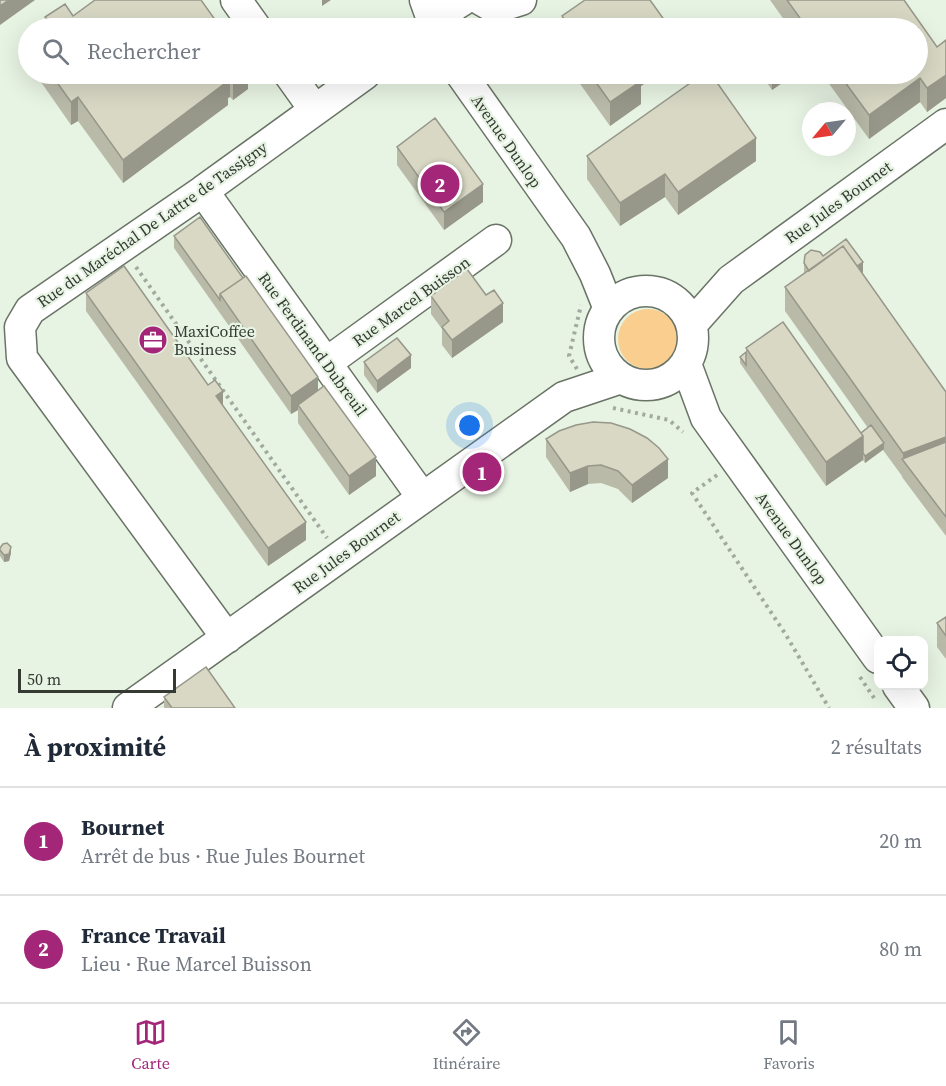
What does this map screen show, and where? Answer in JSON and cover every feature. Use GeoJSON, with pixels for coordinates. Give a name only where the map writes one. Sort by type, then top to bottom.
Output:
{"type":"FeatureCollection","features":[{"type":"Feature","properties":{"kind":"street"},"geometry":{"type":"LineString","coordinates":[[236,0],[249,18]]}},
{"type":"Feature","properties":{"kind":"street"},"geometry":{"type":"LineString","coordinates":[[436,18],[463,0]]}},
{"type":"Feature","properties":{"kind":"street"},"geometry":{"type":"LineString","coordinates":[[481,0],[495,8],[521,0]]}},
{"type":"Feature","properties":{"kind":"street"},"geometry":{"type":"LineString","coordinates":[[296,84],[314,110]]}},
{"type":"Feature","properties":{"kind":"street","name":"Rue du Maréchal De Lattre de Tassigny"},"geometry":{"type":"LineString","coordinates":[[227,638],[22,358],[20,327],[30,310],[203,192],[351,84]]}},
{"type":"Feature","properties":{"kind":"street","name":"Avenue Dunlop"},"geometry":{"type":"LineString","coordinates":[[453,84],[576,237],[634,292]]}},
{"type":"Feature","properties":{"kind":"street","name":"Rue Jules Bournet"},"geometry":{"type":"LineString","coordinates":[[692,324],[731,279],[946,124]]}},
{"type":"Feature","properties":{"kind":"street","name":"Rue Ferdinand Dubreuil"},"geometry":{"type":"LineString","coordinates":[[203,192],[422,497]]}},
{"type":"Feature","properties":{"kind":"street","name":"Avenue Dunlop"},"geometry":{"type":"LineString","coordinates":[[576,237],[595,274],[596,304]]}},
{"type":"Feature","properties":{"kind":"street","name":"Rue Marcel Buisson"},"geometry":{"type":"LineString","coordinates":[[326,363],[496,240]]}},
{"type":"Feature","properties":{"kind":"street","name":"Rue Jules Bournet"},"geometry":{"type":"LineString","coordinates":[[675,300],[731,279]]}},
{"type":"Feature","properties":{"kind":"street"},"geometry":{"type":"LineString","coordinates":[[648,290],[662,293],[675,300],[685,310],[692,324],[693,345],[686,364],[678,374],[655,385],[632,383],[621,378],[603,358],[599,332],[602,320],[596,304],[648,290]]}},
{"type":"Feature","properties":{"kind":"street","name":"Rue Jules Bournet"},"geometry":{"type":"LineString","coordinates":[[578,386],[600,345]]}},
{"type":"Feature","properties":{"kind":"street","name":"Avenue Dunlop"},"geometry":{"type":"LineString","coordinates":[[686,364],[697,428]]}},
{"type":"Feature","properties":{"kind":"street","name":"Rue Jules Bournet"},"geometry":{"type":"LineString","coordinates":[[128,708],[578,386],[621,378]]}},
{"type":"Feature","properties":{"kind":"street","name":"Avenue Dunlop"},"geometry":{"type":"LineString","coordinates":[[655,385],[697,428],[725,474],[867,664]]}},
{"type":"Feature","properties":{"kind":"street"},"geometry":{"type":"LineString","coordinates":[[887,692],[914,708]]}},
{"type":"Feature","properties":{"kind":"path"},"geometry":{"type":"LineString","coordinates":[[121,247],[340,557]]}},
{"type":"Feature","properties":{"kind":"path"},"geometry":{"type":"LineString","coordinates":[[596,304],[569,356],[578,386],[601,405],[669,420],[681,429],[697,428]]}},
{"type":"Feature","properties":{"kind":"path"},"geometry":{"type":"LineString","coordinates":[[709,466],[725,474]]}},
{"type":"Feature","properties":{"kind":"path"},"geometry":{"type":"LineString","coordinates":[[725,474],[692,493],[786,635],[829,708]]}},
{"type":"Feature","properties":{"kind":"path"},"geometry":{"type":"LineString","coordinates":[[867,664],[887,692]]}},
{"type":"Feature","properties":{"kind":"shaded area"},"geometry":{"type":"Polygon","coordinates":[[[642,309],[654,309],[665,314],[673,322],[678,339],[676,351],[665,364],[654,369],[642,369],[631,364],[623,356],[618,345],[618,333],[623,322],[631,314],[642,309]]]}},
{"type":"Feature","properties":{"kind":"building"},"geometry":{"type":"Polygon","coordinates":[[[0,0],[9,0],[0,6],[0,0]]]}},
{"type":"Feature","properties":{"kind":"building"},"geometry":{"type":"Polygon","coordinates":[[[95,0],[201,0],[214,18],[45,17],[65,4],[73,16],[95,0]]]}},
{"type":"Feature","properties":{"kind":"building"},"geometry":{"type":"Polygon","coordinates":[[[585,0],[650,0],[663,18],[564,18],[562,16],[585,0]]]}},
{"type":"Feature","properties":{"kind":"building"},"geometry":{"type":"Polygon","coordinates":[[[787,0],[904,0],[917,18],[800,18],[787,0]]]}},
{"type":"Feature","properties":{"kind":"building"},"geometry":{"type":"Polygon","coordinates":[[[928,34],[937,47],[946,40],[946,75],[927,88],[924,84],[928,84],[928,34]]]}},
{"type":"Feature","properties":{"kind":"building"},"geometry":{"type":"Polygon","coordinates":[[[58,84],[224,84],[123,160],[78,97],[71,102],[58,84]]]}},
{"type":"Feature","properties":{"kind":"building"},"geometry":{"type":"Polygon","coordinates":[[[597,84],[637,84],[610,102],[597,84]]]}},
{"type":"Feature","properties":{"kind":"building"},"geometry":{"type":"Polygon","coordinates":[[[689,84],[718,84],[756,138],[678,192],[665,174],[620,203],[587,156],[689,84]]]}},
{"type":"Feature","properties":{"kind":"building"},"geometry":{"type":"Polygon","coordinates":[[[846,84],[912,84],[869,115],[846,84]]]}},
{"type":"Feature","properties":{"kind":"building"},"geometry":{"type":"Polygon","coordinates":[[[435,118],[483,184],[444,212],[397,147],[435,118]]]}},
{"type":"Feature","properties":{"kind":"building"},"geometry":{"type":"Polygon","coordinates":[[[200,217],[243,278],[220,294],[220,300],[174,236],[200,217]]]}},
{"type":"Feature","properties":{"kind":"building"},"geometry":{"type":"Polygon","coordinates":[[[846,239],[863,262],[857,266],[843,246],[809,271],[804,263],[805,255],[811,250],[820,252],[823,256],[846,239]]]}},
{"type":"Feature","properties":{"kind":"building"},"geometry":{"type":"Polygon","coordinates":[[[843,246],[946,392],[946,437],[903,453],[785,287],[843,246]]]}},
{"type":"Feature","properties":{"kind":"building"},"geometry":{"type":"Polygon","coordinates":[[[124,266],[208,385],[215,380],[223,391],[216,396],[306,522],[268,548],[86,293],[124,266]]]}},
{"type":"Feature","properties":{"kind":"building"},"geometry":{"type":"Polygon","coordinates":[[[467,269],[486,295],[494,290],[503,303],[452,340],[442,327],[449,321],[431,296],[467,269]]]}},
{"type":"Feature","properties":{"kind":"building"},"geometry":{"type":"Polygon","coordinates":[[[246,276],[318,377],[291,396],[220,294],[246,276]]]}},
{"type":"Feature","properties":{"kind":"building"},"geometry":{"type":"Polygon","coordinates":[[[783,322],[863,436],[826,462],[746,348],[783,322]]]}},
{"type":"Feature","properties":{"kind":"building"},"geometry":{"type":"Polygon","coordinates":[[[397,338],[411,355],[377,381],[364,362],[397,338]]]}},
{"type":"Feature","properties":{"kind":"building"},"geometry":{"type":"Polygon","coordinates":[[[746,352],[746,365],[740,357],[746,352]]]}},
{"type":"Feature","properties":{"kind":"building"},"geometry":{"type":"Polygon","coordinates":[[[324,386],[376,457],[349,476],[298,405],[324,386]]]}},
{"type":"Feature","properties":{"kind":"building"},"geometry":{"type":"Polygon","coordinates":[[[593,422],[611,423],[630,429],[647,438],[668,459],[632,485],[618,471],[601,465],[588,466],[570,473],[546,439],[559,431],[593,422]]]}},
{"type":"Feature","properties":{"kind":"building"},"geometry":{"type":"Polygon","coordinates":[[[871,425],[884,443],[865,456],[861,433],[871,425]]]}},
{"type":"Feature","properties":{"kind":"building"},"geometry":{"type":"Polygon","coordinates":[[[946,442],[946,517],[902,459],[946,442]]]}},
{"type":"Feature","properties":{"kind":"building"},"geometry":{"type":"Polygon","coordinates":[[[7,543],[11,547],[9,554],[4,555],[0,548],[7,543]]]}},
{"type":"Feature","properties":{"kind":"building"},"geometry":{"type":"Polygon","coordinates":[[[946,617],[946,636],[937,623],[946,617]]]}},
{"type":"Feature","properties":{"kind":"building"},"geometry":{"type":"Polygon","coordinates":[[[206,667],[235,708],[172,708],[164,697],[206,667]]]}},
{"type":"Feature","properties":{"kind":"place","name":"France Travail"},"geometry":{"type":"Point","coordinates":[440,184]}},
{"type":"Feature","properties":{"kind":"place","name":"MaxiCoffee Business"},"geometry":{"type":"Point","coordinates":[153,340]}},
{"type":"Feature","properties":{"kind":"place","name":"Bournet"},"geometry":{"type":"Point","coordinates":[482,472]}}]}
